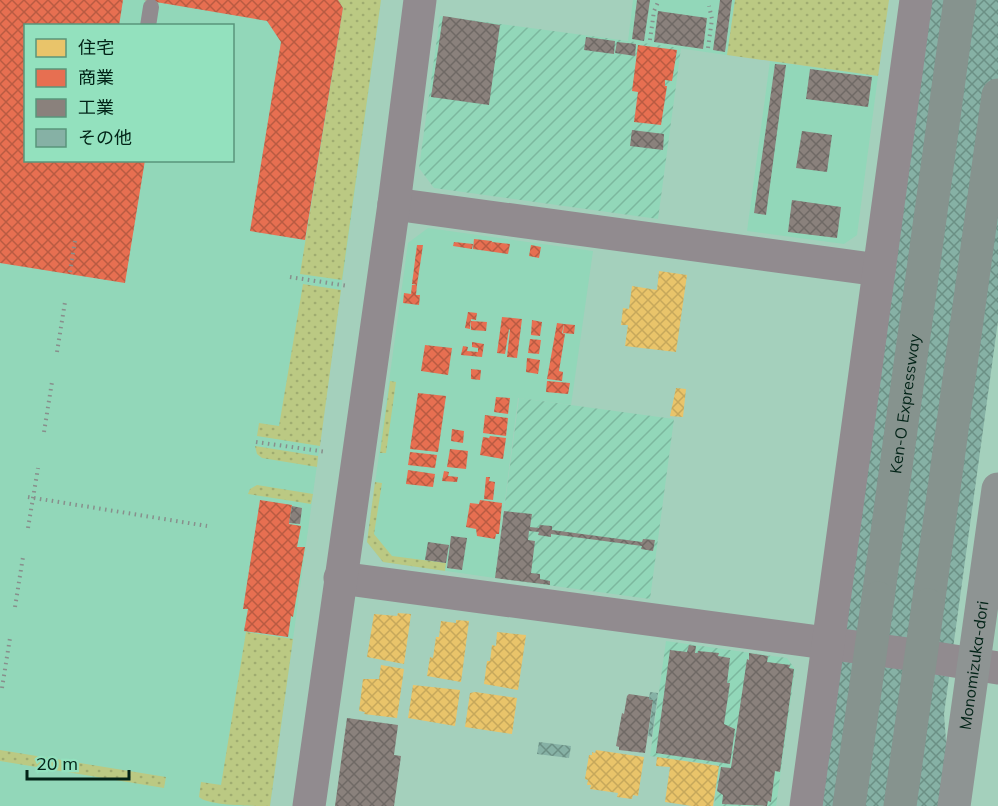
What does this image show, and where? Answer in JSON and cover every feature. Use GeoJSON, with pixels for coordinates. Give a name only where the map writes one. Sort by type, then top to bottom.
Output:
{"type":"FeatureCollection","features":[{"type":"Feature","properties":{"kind":"highway","name":"Ken-O Expressway"},"geometry":{"type":"LineString","coordinates":[[849,806],[960,0]]}},
{"type":"Feature","properties":{"kind":"highway"},"geometry":{"type":"LineString","coordinates":[[900,806],[998,95]]}},
{"type":"Feature","properties":{"kind":"street"},"geometry":{"type":"LineString","coordinates":[[309,806],[394,204],[420,0]]}},
{"type":"Feature","properties":{"kind":"street"},"geometry":{"type":"LineString","coordinates":[[806,806],[916,0]]}},
{"type":"Feature","properties":{"kind":"street"},"geometry":{"type":"LineString","coordinates":[[394,204],[879,270]]}},
{"type":"Feature","properties":{"kind":"street","name":"Monomizuka-dori"},"geometry":{"type":"LineString","coordinates":[[954,806],[986,667],[998,489]]}},
{"type":"Feature","properties":{"kind":"street"},"geometry":{"type":"LineString","coordinates":[[340,578],[828,643],[986,667]]}},
{"type":"Feature","properties":{"kind":"lane"},"geometry":{"type":"LineString","coordinates":[[148,24],[151,7]]}},
{"type":"Feature","properties":{"kind":"path"},"geometry":{"type":"LineString","coordinates":[[650,40],[654,11],[659,0]]}},
{"type":"Feature","properties":{"kind":"path"},"geometry":{"type":"LineString","coordinates":[[708,48],[712,19],[709,6]]}},
{"type":"Feature","properties":{"kind":"path"},"geometry":{"type":"LineString","coordinates":[[70,272],[75,242]]}},
{"type":"Feature","properties":{"kind":"path"},"geometry":{"type":"LineString","coordinates":[[290,277],[351,287]]}},
{"type":"Feature","properties":{"kind":"path"},"geometry":{"type":"LineString","coordinates":[[57,352],[65,302]]}},
{"type":"Feature","properties":{"kind":"path"},"geometry":{"type":"LineString","coordinates":[[44,432],[52,382]]}},
{"type":"Feature","properties":{"kind":"path"},"geometry":{"type":"LineString","coordinates":[[256,442],[319,451]]}},
{"type":"Feature","properties":{"kind":"path"},"geometry":{"type":"LineString","coordinates":[[28,528],[31,497],[38,468]]}},
{"type":"Feature","properties":{"kind":"path"},"geometry":{"type":"LineString","coordinates":[[31,497],[207,526]]}},
{"type":"Feature","properties":{"kind":"path"},"geometry":{"type":"LineString","coordinates":[[15,607],[23,557]]}},
{"type":"Feature","properties":{"kind":"path"},"geometry":{"type":"LineString","coordinates":[[2,688],[10,638]]}},
{"type":"Feature","properties":{"kind":"shaded area"},"geometry":{"type":"Polygon","coordinates":[[[0,0],[381,0],[270,806],[0,806],[0,0]]]}},
{"type":"Feature","properties":{"kind":"shaded area"},"geometry":{"type":"Polygon","coordinates":[[[338,0],[381,0],[342,280],[300,274],[343,8],[338,0]]]}},
{"type":"Feature","properties":{"kind":"shaded area"},"geometry":{"type":"Polygon","coordinates":[[[633,0],[735,0],[727,55],[628,41],[633,0]]]}},
{"type":"Feature","properties":{"kind":"shaded area"},"geometry":{"type":"Polygon","coordinates":[[[735,0],[889,0],[878,76],[727,55],[735,0]]]}},
{"type":"Feature","properties":{"kind":"shaded area"},"geometry":{"type":"Polygon","coordinates":[[[440,16],[681,48],[658,219],[434,188],[419,168],[440,16]]]}},
{"type":"Feature","properties":{"kind":"shaded area"},"geometry":{"type":"Polygon","coordinates":[[[770,61],[878,76],[857,235],[844,244],[747,231],[770,61]]]}},
{"type":"Feature","properties":{"kind":"shaded area"},"geometry":{"type":"Polygon","coordinates":[[[428,228],[593,251],[571,405],[518,398],[495,578],[383,562],[367,542],[408,243],[428,228]]]}},
{"type":"Feature","properties":{"kind":"shaded area"},"geometry":{"type":"Polygon","coordinates":[[[303,284],[341,290],[320,446],[257,436],[259,423],[279,426],[303,284]]]}},
{"type":"Feature","properties":{"kind":"shaded area"},"geometry":{"type":"Polygon","coordinates":[[[390,381],[396,382],[386,453],[380,453],[390,381]]]}},
{"type":"Feature","properties":{"kind":"shaded area"},"geometry":{"type":"Polygon","coordinates":[[[519,398],[674,419],[650,599],[495,578],[519,398]]]}},
{"type":"Feature","properties":{"kind":"shaded area"},"geometry":{"type":"Polygon","coordinates":[[[255,446],[318,456],[317,467],[262,458],[257,454],[255,446]]]}},
{"type":"Feature","properties":{"kind":"shaded area"},"geometry":{"type":"Polygon","coordinates":[[[375,482],[382,483],[374,534],[392,556],[446,563],[445,571],[383,562],[367,542],[375,482]]]}},
{"type":"Feature","properties":{"kind":"shaded area"},"geometry":{"type":"Polygon","coordinates":[[[257,485],[313,494],[311,504],[248,494],[250,489],[257,485]]]}},
{"type":"Feature","properties":{"kind":"shaded area"},"geometry":{"type":"Polygon","coordinates":[[[246,632],[293,639],[270,806],[221,804],[199,797],[201,782],[221,785],[246,632]]]}},
{"type":"Feature","properties":{"kind":"shaded area"},"geometry":{"type":"Polygon","coordinates":[[[666,641],[787,658],[795,669],[776,806],[714,806],[719,765],[650,756],[666,641]]]}},
{"type":"Feature","properties":{"kind":"shaded area"},"geometry":{"type":"Polygon","coordinates":[[[0,750],[166,777],[164,788],[0,761],[0,750]]]}},
{"type":"Feature","properties":{"kind":"building: 住宅"},"geometry":{"type":"Polygon","coordinates":[[[659,271],[687,275],[676,352],[625,346],[628,325],[621,325],[623,308],[629,309],[632,286],[657,290],[659,271]]]}},
{"type":"Feature","properties":{"kind":"building: 住宅"},"geometry":{"type":"Polygon","coordinates":[[[676,388],[686,389],[683,417],[670,416],[676,388]]]}},
{"type":"Feature","properties":{"kind":"building: 住宅"},"geometry":{"type":"Polygon","coordinates":[[[398,613],[411,614],[404,664],[367,657],[374,614],[397,616],[398,613]]]}},
{"type":"Feature","properties":{"kind":"building: 住宅"},"geometry":{"type":"Polygon","coordinates":[[[456,620],[469,621],[461,682],[427,676],[436,637],[439,637],[441,621],[456,623],[456,620]]]}},
{"type":"Feature","properties":{"kind":"building: 住宅"},"geometry":{"type":"Polygon","coordinates":[[[497,632],[526,635],[518,690],[484,684],[487,661],[490,661],[492,645],[496,646],[497,632]]]}},
{"type":"Feature","properties":{"kind":"building: 住宅"},"geometry":{"type":"Polygon","coordinates":[[[381,665],[404,669],[397,718],[364,714],[365,712],[359,711],[363,679],[379,679],[381,665]]]}},
{"type":"Feature","properties":{"kind":"building: 住宅"},"geometry":{"type":"Polygon","coordinates":[[[413,685],[460,690],[455,726],[408,718],[413,685]]]}},
{"type":"Feature","properties":{"kind":"building: 住宅"},"geometry":{"type":"Polygon","coordinates":[[[470,693],[517,698],[512,734],[465,727],[470,693]]]}},
{"type":"Feature","properties":{"kind":"building: 住宅"},"geometry":{"type":"Polygon","coordinates":[[[596,750],[644,757],[638,796],[633,795],[632,799],[617,797],[618,793],[590,789],[591,785],[587,785],[588,780],[585,779],[589,755],[592,755],[592,752],[595,753],[596,750]]]}},
{"type":"Feature","properties":{"kind":"building: 住宅"},"geometry":{"type":"Polygon","coordinates":[[[657,757],[719,766],[713,806],[665,802],[670,767],[656,766],[657,757]]]}},
{"type":"Feature","properties":{"kind":"building: 商業"},"geometry":{"type":"Polygon","coordinates":[[[0,0],[123,0],[119,24],[24,24],[24,162],[145,162],[125,283],[0,263],[0,0]]]}},
{"type":"Feature","properties":{"kind":"building: 商業"},"geometry":{"type":"Polygon","coordinates":[[[144,0],[338,0],[343,8],[305,240],[250,231],[281,42],[267,21],[144,0]]]}},
{"type":"Feature","properties":{"kind":"building: 商業"},"geometry":{"type":"Polygon","coordinates":[[[638,45],[677,50],[672,81],[665,80],[665,86],[667,86],[661,125],[634,122],[638,92],[632,91],[638,45]]]}},
{"type":"Feature","properties":{"kind":"building: 商業"},"geometry":{"type":"Polygon","coordinates":[[[474,239],[492,241],[491,249],[492,242],[510,244],[508,254],[473,249],[474,239]]]}},
{"type":"Feature","properties":{"kind":"building: 商業"},"geometry":{"type":"Polygon","coordinates":[[[454,242],[473,244],[472,249],[453,246],[454,242]]]}},
{"type":"Feature","properties":{"kind":"building: 商業"},"geometry":{"type":"Polygon","coordinates":[[[417,245],[423,245],[417,285],[412,284],[417,245]]]}},
{"type":"Feature","properties":{"kind":"building: 商業"},"geometry":{"type":"Polygon","coordinates":[[[531,245],[541,247],[539,258],[529,256],[531,245]]]}},
{"type":"Feature","properties":{"kind":"building: 商業"},"geometry":{"type":"Polygon","coordinates":[[[412,285],[417,285],[416,295],[420,295],[419,305],[403,303],[404,293],[411,294],[412,285]]]}},
{"type":"Feature","properties":{"kind":"building: 商業"},"geometry":{"type":"Polygon","coordinates":[[[468,312],[477,313],[476,320],[471,319],[470,329],[465,328],[468,312]]]}},
{"type":"Feature","properties":{"kind":"building: 商業"},"geometry":{"type":"Polygon","coordinates":[[[502,317],[522,319],[517,358],[507,357],[509,329],[505,354],[497,353],[502,317]]]}},
{"type":"Feature","properties":{"kind":"building: 商業"},"geometry":{"type":"Polygon","coordinates":[[[532,320],[542,322],[540,336],[531,335],[532,320]]]}},
{"type":"Feature","properties":{"kind":"building: 商業"},"geometry":{"type":"Polygon","coordinates":[[[471,321],[487,322],[486,331],[471,330],[471,321]]]}},
{"type":"Feature","properties":{"kind":"building: 商業"},"geometry":{"type":"Polygon","coordinates":[[[557,323],[564,324],[562,333],[565,334],[559,371],[563,372],[562,381],[547,379],[557,323]]]}},
{"type":"Feature","properties":{"kind":"building: 商業"},"geometry":{"type":"Polygon","coordinates":[[[564,324],[575,325],[574,334],[563,333],[564,324]]]}},
{"type":"Feature","properties":{"kind":"building: 商業"},"geometry":{"type":"Polygon","coordinates":[[[530,339],[541,340],[539,354],[528,353],[530,339]]]}},
{"type":"Feature","properties":{"kind":"building: 商業"},"geometry":{"type":"Polygon","coordinates":[[[472,342],[484,344],[482,357],[461,355],[463,346],[468,347],[467,351],[478,352],[478,348],[472,347],[472,342]]]}},
{"type":"Feature","properties":{"kind":"building: 商業"},"geometry":{"type":"Polygon","coordinates":[[[425,345],[452,348],[448,375],[421,371],[425,345]]]}},
{"type":"Feature","properties":{"kind":"building: 商業"},"geometry":{"type":"Polygon","coordinates":[[[527,358],[540,360],[538,374],[526,372],[527,358]]]}},
{"type":"Feature","properties":{"kind":"building: 商業"},"geometry":{"type":"Polygon","coordinates":[[[471,369],[481,370],[480,380],[471,379],[471,369]]]}},
{"type":"Feature","properties":{"kind":"building: 商業"},"geometry":{"type":"Polygon","coordinates":[[[547,381],[570,383],[568,394],[546,392],[547,381]]]}},
{"type":"Feature","properties":{"kind":"building: 商業"},"geometry":{"type":"Polygon","coordinates":[[[418,393],[446,396],[438,452],[410,449],[418,393]]]}},
{"type":"Feature","properties":{"kind":"building: 商業"},"geometry":{"type":"Polygon","coordinates":[[[496,397],[510,398],[508,414],[494,412],[496,397]]]}},
{"type":"Feature","properties":{"kind":"building: 商業"},"geometry":{"type":"Polygon","coordinates":[[[485,415],[508,418],[506,436],[483,433],[485,415]]]}},
{"type":"Feature","properties":{"kind":"building: 商業"},"geometry":{"type":"Polygon","coordinates":[[[452,429],[464,431],[463,443],[451,441],[452,429]]]}},
{"type":"Feature","properties":{"kind":"building: 商業"},"geometry":{"type":"Polygon","coordinates":[[[490,436],[506,438],[503,459],[480,455],[483,437],[489,438],[490,436]]]}},
{"type":"Feature","properties":{"kind":"building: 商業"},"geometry":{"type":"Polygon","coordinates":[[[450,449],[468,451],[466,469],[447,467],[450,449]]]}},
{"type":"Feature","properties":{"kind":"building: 商業"},"geometry":{"type":"Polygon","coordinates":[[[410,452],[437,455],[435,468],[408,465],[410,452]]]}},
{"type":"Feature","properties":{"kind":"building: 商業"},"geometry":{"type":"Polygon","coordinates":[[[408,470],[435,474],[433,487],[406,484],[408,470]]]}},
{"type":"Feature","properties":{"kind":"building: 商業"},"geometry":{"type":"Polygon","coordinates":[[[444,471],[449,472],[448,476],[458,477],[457,482],[442,481],[444,471]]]}},
{"type":"Feature","properties":{"kind":"building: 商業"},"geometry":{"type":"Polygon","coordinates":[[[486,477],[490,477],[489,481],[495,482],[493,500],[484,499],[486,477]]]}},
{"type":"Feature","properties":{"kind":"building: 商業"},"geometry":{"type":"Polygon","coordinates":[[[260,500],[292,505],[289,524],[301,526],[297,547],[305,547],[288,637],[244,631],[248,609],[243,609],[260,500]]]}},
{"type":"Feature","properties":{"kind":"building: 商業"},"geometry":{"type":"Polygon","coordinates":[[[480,500],[502,503],[499,534],[496,534],[495,539],[477,536],[476,529],[466,527],[470,503],[479,504],[480,500]]]}},
{"type":"Feature","properties":{"kind":"building: 工業"},"geometry":{"type":"Polygon","coordinates":[[[637,0],[650,0],[644,41],[632,39],[637,0]]]}},
{"type":"Feature","properties":{"kind":"building: 工業"},"geometry":{"type":"Polygon","coordinates":[[[720,0],[732,0],[725,52],[713,50],[720,0]]]}},
{"type":"Feature","properties":{"kind":"building: 工業"},"geometry":{"type":"Polygon","coordinates":[[[658,11],[707,18],[703,49],[654,42],[658,11]]]}},
{"type":"Feature","properties":{"kind":"building: 工業"},"geometry":{"type":"Polygon","coordinates":[[[443,16],[500,25],[489,105],[431,97],[443,16]]]}},
{"type":"Feature","properties":{"kind":"building: 工業"},"geometry":{"type":"Polygon","coordinates":[[[586,37],[615,41],[614,54],[584,50],[586,37]]]}},
{"type":"Feature","properties":{"kind":"building: 工業"},"geometry":{"type":"Polygon","coordinates":[[[617,42],[636,44],[635,56],[615,53],[617,42]]]}},
{"type":"Feature","properties":{"kind":"building: 工業"},"geometry":{"type":"Polygon","coordinates":[[[775,64],[786,65],[766,215],[754,213],[775,64]]]}},
{"type":"Feature","properties":{"kind":"building: 工業"},"geometry":{"type":"Polygon","coordinates":[[[810,69],[872,77],[868,107],[806,99],[810,69]]]}},
{"type":"Feature","properties":{"kind":"building: 工業"},"geometry":{"type":"Polygon","coordinates":[[[632,130],[664,134],[663,150],[630,146],[632,130]]]}},
{"type":"Feature","properties":{"kind":"building: 工業"},"geometry":{"type":"Polygon","coordinates":[[[802,131],[832,135],[827,172],[796,168],[802,131]]]}},
{"type":"Feature","properties":{"kind":"building: 工業"},"geometry":{"type":"Polygon","coordinates":[[[792,200],[841,207],[837,238],[788,232],[792,200]]]}},
{"type":"Feature","properties":{"kind":"building: 工業"},"geometry":{"type":"Polygon","coordinates":[[[292,506],[302,508],[300,524],[289,523],[292,506]]]}},
{"type":"Feature","properties":{"kind":"building: 工業"},"geometry":{"type":"Polygon","coordinates":[[[504,511],[532,514],[530,527],[552,526],[552,530],[642,542],[643,539],[655,540],[653,551],[641,549],[642,546],[551,534],[551,537],[529,531],[528,540],[535,541],[531,573],[540,574],[540,579],[550,581],[550,585],[495,578],[504,511]]]}},
{"type":"Feature","properties":{"kind":"building: 工業"},"geometry":{"type":"Polygon","coordinates":[[[451,536],[467,538],[462,570],[447,568],[451,536]]]}},
{"type":"Feature","properties":{"kind":"building: 工業"},"geometry":{"type":"Polygon","coordinates":[[[428,542],[449,545],[446,563],[425,560],[428,542]]]}},
{"type":"Feature","properties":{"kind":"building: 工業"},"geometry":{"type":"Polygon","coordinates":[[[689,645],[696,646],[695,653],[698,651],[719,653],[718,656],[730,658],[727,683],[730,683],[724,724],[735,729],[730,764],[656,753],[670,650],[687,652],[689,645]]]}},
{"type":"Feature","properties":{"kind":"building: 工業"},"geometry":{"type":"Polygon","coordinates":[[[749,653],[768,656],[767,662],[790,665],[789,668],[794,669],[780,772],[775,771],[771,802],[768,801],[767,806],[722,804],[723,795],[717,791],[721,767],[731,768],[749,653]]]}},
{"type":"Feature","properties":{"kind":"building: 工業"},"geometry":{"type":"Polygon","coordinates":[[[629,694],[649,697],[653,700],[645,753],[619,750],[616,746],[622,713],[624,714],[629,694]]]}},
{"type":"Feature","properties":{"kind":"building: 工業"},"geometry":{"type":"Polygon","coordinates":[[[347,718],[398,725],[394,755],[401,756],[394,806],[335,806],[347,718]]]}},
{"type":"Feature","properties":{"kind":"building: その他"},"geometry":{"type":"Polygon","coordinates":[[[928,0],[998,0],[998,321],[944,714],[946,741],[949,745],[938,806],[811,806],[928,0]]]}},
{"type":"Feature","properties":{"kind":"building: その他"},"geometry":{"type":"Polygon","coordinates":[[[650,692],[658,693],[652,737],[648,736],[653,700],[649,699],[650,692]]]}},
{"type":"Feature","properties":{"kind":"building: その他"},"geometry":{"type":"Polygon","coordinates":[[[539,742],[571,746],[569,758],[537,754],[539,742]]]}}]}
